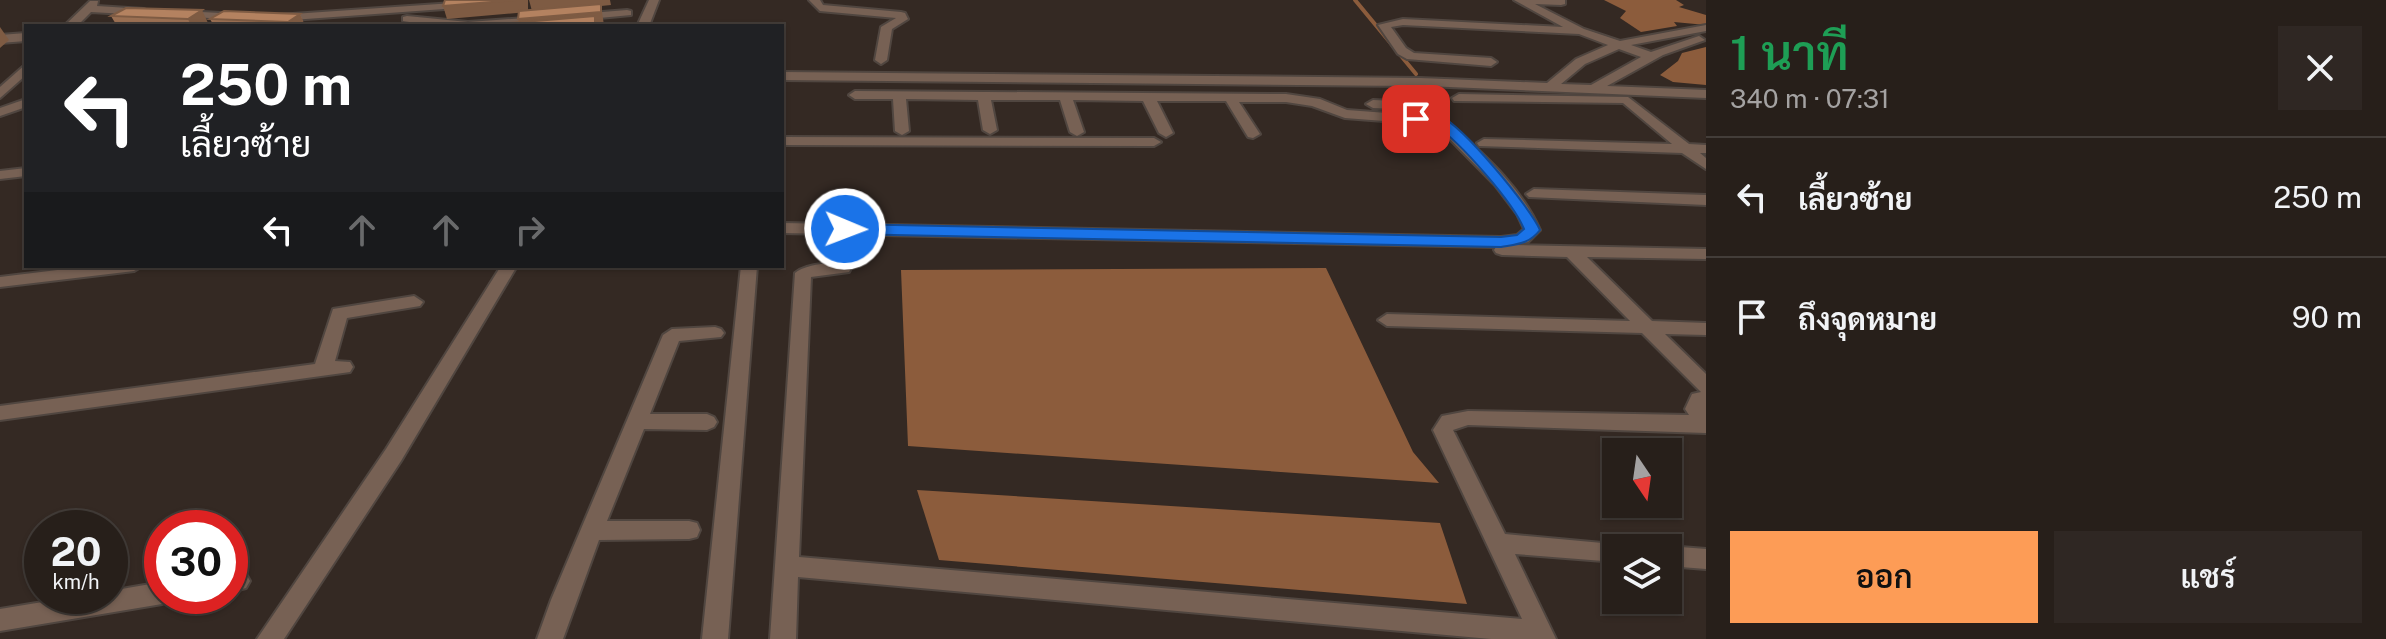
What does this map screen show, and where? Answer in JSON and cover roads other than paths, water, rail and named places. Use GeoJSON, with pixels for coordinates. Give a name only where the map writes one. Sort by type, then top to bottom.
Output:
{"type":"FeatureCollection","features":[{"type":"Feature","properties":{"kind":"street"},"geometry":{"type":"LineString","coordinates":[[644,24],[654,0]]}},
{"type":"Feature","properties":{"kind":"street"},"geometry":{"type":"LineString","coordinates":[[814,0],[820,8],[901,15],[902,19],[887,27],[881,60]]}},
{"type":"Feature","properties":{"kind":"street"},"geometry":{"type":"LineString","coordinates":[[1519,0],[1561,2]]}},
{"type":"Feature","properties":{"kind":"street"},"geometry":{"type":"LineString","coordinates":[[1519,0],[1580,31],[1650,56]]}},
{"type":"Feature","properties":{"kind":"street"},"geometry":{"type":"LineString","coordinates":[[167,13],[298,18],[483,4]]}},
{"type":"Feature","properties":{"kind":"street"},"geometry":{"type":"LineString","coordinates":[[72,24],[92,5],[151,12]]}},
{"type":"Feature","properties":{"kind":"street"},"geometry":{"type":"LineString","coordinates":[[564,18],[627,13]]}},
{"type":"Feature","properties":{"kind":"street"},"geometry":{"type":"LineString","coordinates":[[373,24],[407,19],[458,24]]}},
{"type":"Feature","properties":{"kind":"street"},"geometry":{"type":"LineString","coordinates":[[481,24],[548,19]]}},
{"type":"Feature","properties":{"kind":"street"},"geometry":{"type":"LineString","coordinates":[[1491,62],[1411,56],[1402,51],[1384,25],[1403,22],[1580,31]]}},
{"type":"Feature","properties":{"kind":"street"},"geometry":{"type":"LineString","coordinates":[[1552,86],[1561,74],[1579,63],[1636,40],[1706,28]]}},
{"type":"Feature","properties":{"kind":"street"},"geometry":{"type":"LineString","coordinates":[[0,39],[24,37]]}},
{"type":"Feature","properties":{"kind":"street"},"geometry":{"type":"LineString","coordinates":[[1595,88],[1650,56],[1681,43],[1706,39]]}},
{"type":"Feature","properties":{"kind":"street"},"geometry":{"type":"LineString","coordinates":[[0,76],[23,71]]}},
{"type":"Feature","properties":{"kind":"street"},"geometry":{"type":"LineString","coordinates":[[0,94],[23,71]]}},
{"type":"Feature","properties":{"kind":"street"},"geometry":{"type":"LineString","coordinates":[[784,76],[1552,86],[1674,97],[1706,109]]}},
{"type":"Feature","properties":{"kind":"street"},"geometry":{"type":"LineString","coordinates":[[784,228],[1485,242],[1522,239],[1532,230],[1526,215],[1486,167],[1424,106],[1418,95],[1420,82]]}},
{"type":"Feature","properties":{"kind":"street"},"geometry":{"type":"LineString","coordinates":[[1459,98],[1628,101],[1706,94]]}},
{"type":"Feature","properties":{"kind":"street"},"geometry":{"type":"LineString","coordinates":[[855,95],[1295,98],[1337,108],[1438,121]]}},
{"type":"Feature","properties":{"kind":"street"},"geometry":{"type":"LineString","coordinates":[[899,95],[902,131]]}},
{"type":"Feature","properties":{"kind":"street"},"geometry":{"type":"LineString","coordinates":[[0,103],[24,96]]}},
{"type":"Feature","properties":{"kind":"street"},"geometry":{"type":"LineString","coordinates":[[984,96],[990,130]]}},
{"type":"Feature","properties":{"kind":"street"},"geometry":{"type":"LineString","coordinates":[[1065,96],[1077,132]]}},
{"type":"Feature","properties":{"kind":"street"},"geometry":{"type":"LineString","coordinates":[[1148,97],[1166,133]]}},
{"type":"Feature","properties":{"kind":"street"},"geometry":{"type":"LineString","coordinates":[[1230,97],[1253,134]]}},
{"type":"Feature","properties":{"kind":"street"},"geometry":{"type":"LineString","coordinates":[[1628,101],[1706,165]]}},
{"type":"Feature","properties":{"kind":"street"},"geometry":{"type":"LineString","coordinates":[[0,112],[24,104]]}},
{"type":"Feature","properties":{"kind":"street"},"geometry":{"type":"LineString","coordinates":[[1337,108],[1424,106]]}},
{"type":"Feature","properties":{"kind":"street"},"geometry":{"type":"LineString","coordinates":[[1337,108],[1355,134]]}},
{"type":"Feature","properties":{"kind":"street"},"geometry":{"type":"LineString","coordinates":[[784,141],[1154,142]]}},
{"type":"Feature","properties":{"kind":"street"},"geometry":{"type":"LineString","coordinates":[[1484,143],[1706,149]]}},
{"type":"Feature","properties":{"kind":"street"},"geometry":{"type":"LineString","coordinates":[[0,175],[24,172]]}},
{"type":"Feature","properties":{"kind":"street"},"geometry":{"type":"LineString","coordinates":[[1534,194],[1706,200]]}},
{"type":"Feature","properties":{"kind":"street"},"geometry":{"type":"LineString","coordinates":[[1351,245],[1706,254]]}},
{"type":"Feature","properties":{"kind":"street"},"geometry":{"type":"LineString","coordinates":[[1572,252],[1706,386]]}},
{"type":"Feature","properties":{"kind":"street"},"geometry":{"type":"LineString","coordinates":[[0,282],[117,268]]}},
{"type":"Feature","properties":{"kind":"street"},"geometry":{"type":"LineString","coordinates":[[270,639],[346,532],[419,418],[508,268]]}},
{"type":"Feature","properties":{"kind":"street"},"geometry":{"type":"LineString","coordinates":[[715,639],[749,268]]}},
{"type":"Feature","properties":{"kind":"street"},"geometry":{"type":"LineString","coordinates":[[783,639],[803,273],[843,268]]}},
{"type":"Feature","properties":{"kind":"street"},"geometry":{"type":"LineString","coordinates":[[323,370],[339,313],[414,302]]}},
{"type":"Feature","properties":{"kind":"street"},"geometry":{"type":"LineString","coordinates":[[1387,320],[1706,329]]}},
{"type":"Feature","properties":{"kind":"street"},"geometry":{"type":"LineString","coordinates":[[550,639],[672,335],[715,333]]}},
{"type":"Feature","properties":{"kind":"street"},"geometry":{"type":"LineString","coordinates":[[0,413],[343,367]]}},
{"type":"Feature","properties":{"kind":"street"},"geometry":{"type":"LineString","coordinates":[[1705,424],[1695,409],[1699,399],[1706,398]]}},
{"type":"Feature","properties":{"kind":"street"},"geometry":{"type":"LineString","coordinates":[[1542,636],[1443,430],[1449,421],[1468,418],[1705,424]]}},
{"type":"Feature","properties":{"kind":"street"},"geometry":{"type":"LineString","coordinates":[[636,421],[707,422]]}},
{"type":"Feature","properties":{"kind":"street"},"geometry":{"type":"LineString","coordinates":[[591,531],[689,530]]}},
{"type":"Feature","properties":{"kind":"street"},"geometry":{"type":"LineString","coordinates":[[1499,543],[1602,551]]}},
{"type":"Feature","properties":{"kind":"street"},"geometry":{"type":"LineString","coordinates":[[1682,557],[1706,559]]}},
{"type":"Feature","properties":{"kind":"street"},"geometry":{"type":"LineString","coordinates":[[787,566],[1542,636]]}},
{"type":"Feature","properties":{"kind":"street"},"geometry":{"type":"LineString","coordinates":[[0,620],[144,596]]}},
{"type":"Feature","properties":{"kind":"waterway"},"geometry":{"type":"LineString","coordinates":[[1355,0],[1416,74]]}}]}
